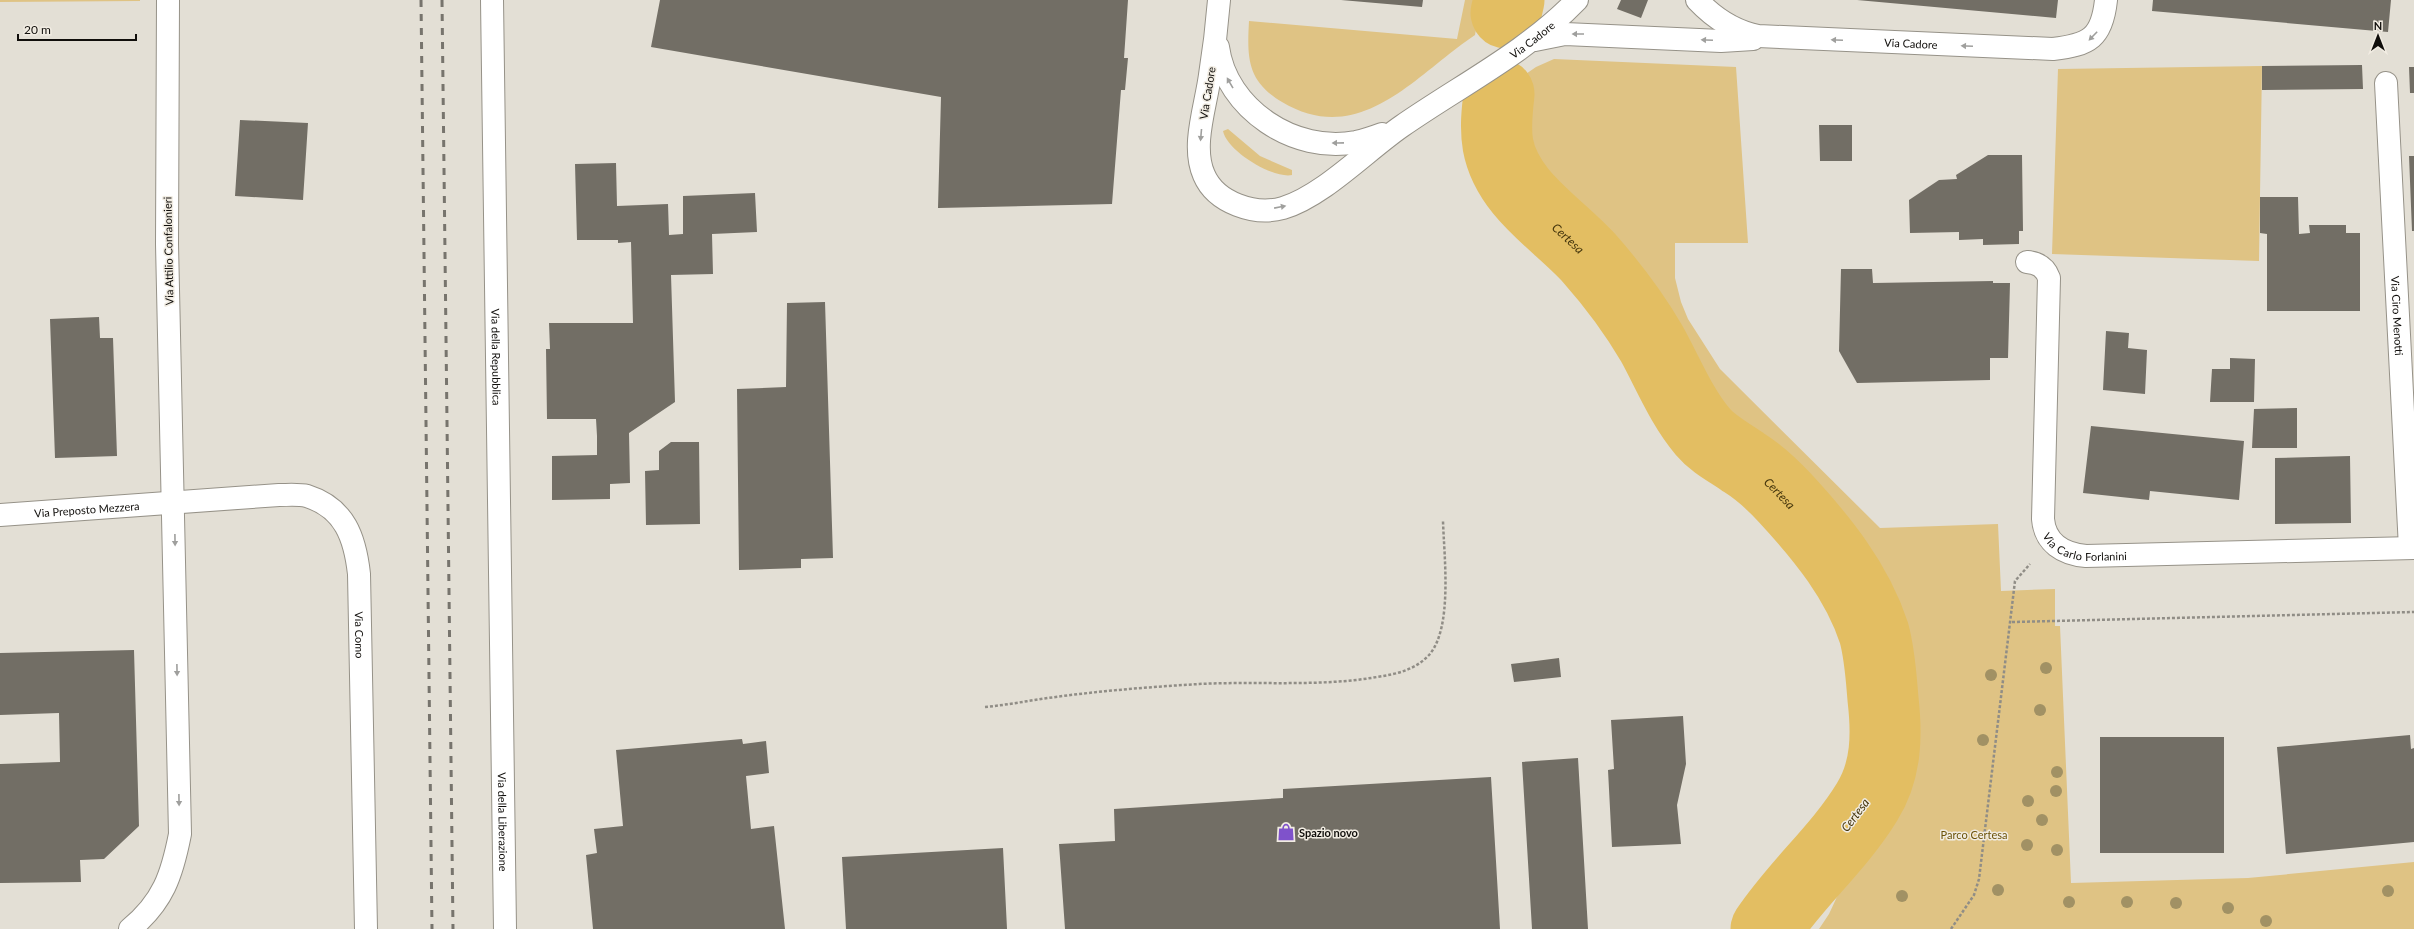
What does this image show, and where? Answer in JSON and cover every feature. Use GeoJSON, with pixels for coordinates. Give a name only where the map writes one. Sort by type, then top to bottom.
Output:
{"type":"FeatureCollection","features":[{"type":"Feature","properties":{"kind":"street","name":"Via Attilio Confalonieri"},"geometry":{"type":"LineString","coordinates":[[130,929],[146,916],[164,891],[174,862],[180,834],[174,501],[167,244],[168,0]]}},
{"type":"Feature","properties":{"kind":"street","name":"Via della Repubblica"},"geometry":{"type":"LineString","coordinates":[[492,0],[504,714]]}},
{"type":"Feature","properties":{"kind":"street"},"geometry":{"type":"LineString","coordinates":[[1217,28],[1220,0]]}},
{"type":"Feature","properties":{"kind":"street","name":"Via Cadore"},"geometry":{"type":"LineString","coordinates":[[1217,28],[1202,124],[1200,162],[1208,182],[1224,199],[1237,205],[1254,208],[1281,208],[1292,204],[1323,186],[1402,126],[1450,93],[1526,44],[1551,31],[1577,0]]}},
{"type":"Feature","properties":{"kind":"street","name":"Via Cadore"},"geometry":{"type":"LineString","coordinates":[[1697,0],[1718,19],[1730,27],[1743,33],[1774,38],[2053,50],[2075,46],[2092,38],[2101,25],[2106,0]]}},
{"type":"Feature","properties":{"kind":"street","name":"Via Cadore"},"geometry":{"type":"LineString","coordinates":[[1217,28],[1219,55],[1223,70],[1230,84],[1254,113],[1270,124],[1303,138],[1332,143],[1355,142],[1402,126]]}},
{"type":"Feature","properties":{"kind":"street"},"geometry":{"type":"LineString","coordinates":[[1551,31],[1721,41],[1774,38]]}},
{"type":"Feature","properties":{"kind":"street","name":"Via Ciro Menotti"},"geometry":{"type":"LineString","coordinates":[[2386,83],[2412,548]]}},
{"type":"Feature","properties":{"kind":"street","name":"Via Carlo Forlanini"},"geometry":{"type":"LineString","coordinates":[[2027,262],[2039,265],[2047,272],[2050,278],[2043,519],[2044,527],[2051,542],[2067,552],[2086,556],[2412,548]]}},
{"type":"Feature","properties":{"kind":"street","name":"Via Como"},"geometry":{"type":"LineString","coordinates":[[174,501],[279,494],[306,496],[328,506],[346,525],[356,547],[359,574],[366,929]]}},
{"type":"Feature","properties":{"kind":"street","name":"Via Preposto Mezzera"},"geometry":{"type":"LineString","coordinates":[[0,515],[174,501]]}},
{"type":"Feature","properties":{"kind":"street","name":"Via della Liberazione"},"geometry":{"type":"LineString","coordinates":[[504,714],[505,929]]}},
{"type":"Feature","properties":{"kind":"path"},"geometry":{"type":"LineString","coordinates":[[985,707],[1048,698],[1150,687],[1243,682],[1346,680],[1402,672],[1419,664],[1425,659],[1430,653],[1438,636],[1444,602],[1443,522]]}},
{"type":"Feature","properties":{"kind":"path"},"geometry":{"type":"LineString","coordinates":[[1951,929],[1965,912],[1974,895],[1983,859],[2012,622],[2015,581],[2051,542]]}},
{"type":"Feature","properties":{"kind":"path"},"geometry":{"type":"LineString","coordinates":[[2012,622],[2414,612]]}},
{"type":"Feature","properties":{"kind":"green space"},"geometry":{"type":"Polygon","coordinates":[[[0,0],[140,0],[140,1],[0,2],[0,0]]]}},
{"type":"Feature","properties":{"kind":"green space"},"geometry":{"type":"Polygon","coordinates":[[[1465,0],[1481,0],[1475,35],[1409,86],[1386,101],[1362,112],[1337,117],[1311,114],[1282,102],[1270,94],[1262,86],[1252,68],[1248,46],[1249,21],[1457,39],[1465,0]]]}},
{"type":"Feature","properties":{"kind":"green space","name":"Parco Certesa"},"geometry":{"type":"Polygon","coordinates":[[[1554,59],[1736,67],[1748,243],[1675,243],[1675,278],[1681,302],[1688,319],[1720,369],[1880,528],[1998,524],[2001,591],[2055,589],[2055,626],[2060,626],[2071,883],[2248,878],[2414,862],[2414,929],[1819,929],[1829,914],[1855,858],[1892,787],[1906,751],[1909,722],[1906,701],[1883,628],[1855,570],[1828,526],[1779,467],[1695,385],[1596,244],[1538,174],[1529,150],[1524,126],[1523,76],[1536,67],[1554,59]]]}},
{"type":"Feature","properties":{"kind":"green space"},"geometry":{"type":"Polygon","coordinates":[[[2262,66],[2259,261],[2052,254],[2058,69],[2262,66]]]}},
{"type":"Feature","properties":{"kind":"green space"},"geometry":{"type":"Polygon","coordinates":[[[1228,129],[1260,156],[1292,170],[1292,175],[1274,173],[1242,155],[1226,139],[1223,131],[1228,129]]]}},
{"type":"Feature","properties":{"kind":"building"},"geometry":{"type":"Polygon","coordinates":[[[660,0],[1128,0],[1124,58],[1128,58],[1125,90],[1121,90],[1112,204],[938,208],[941,97],[651,47],[660,0]]]}},
{"type":"Feature","properties":{"kind":"building"},"geometry":{"type":"Polygon","coordinates":[[[1341,0],[1423,0],[1422,7],[1341,0]]]}},
{"type":"Feature","properties":{"kind":"building"},"geometry":{"type":"Polygon","coordinates":[[[1621,0],[1648,0],[1641,18],[1617,9],[1621,0]]]}},
{"type":"Feature","properties":{"kind":"building"},"geometry":{"type":"Polygon","coordinates":[[[1857,0],[2058,0],[2056,18],[1857,0]]]}},
{"type":"Feature","properties":{"kind":"building"},"geometry":{"type":"Polygon","coordinates":[[[2153,0],[2391,0],[2388,32],[2152,11],[2153,0]]]}},
{"type":"Feature","properties":{"kind":"building"},"geometry":{"type":"Polygon","coordinates":[[[2362,65],[2363,89],[2262,90],[2262,66],[2362,65]]]}},
{"type":"Feature","properties":{"kind":"building"},"geometry":{"type":"Polygon","coordinates":[[[2409,67],[2414,67],[2414,93],[2410,93],[2409,67]]]}},
{"type":"Feature","properties":{"kind":"building"},"geometry":{"type":"Polygon","coordinates":[[[240,120],[308,123],[303,200],[235,196],[240,120]]]}},
{"type":"Feature","properties":{"kind":"building"},"geometry":{"type":"Polygon","coordinates":[[[1819,125],[1852,125],[1852,161],[1820,161],[1819,125]]]}},
{"type":"Feature","properties":{"kind":"building"},"geometry":{"type":"Polygon","coordinates":[[[1988,155],[2022,155],[2023,231],[2019,231],[2019,244],[1983,245],[1983,239],[1959,240],[1959,232],[1910,233],[1909,200],[1939,180],[1957,179],[1956,175],[1988,155]]]}},
{"type":"Feature","properties":{"kind":"building"},"geometry":{"type":"Polygon","coordinates":[[[2409,156],[2414,156],[2414,231],[2412,231],[2409,156]]]}},
{"type":"Feature","properties":{"kind":"building"},"geometry":{"type":"Polygon","coordinates":[[[616,163],[617,206],[668,204],[669,235],[683,234],[683,196],[755,193],[757,232],[712,234],[713,274],[671,275],[675,402],[629,433],[630,483],[610,484],[610,499],[552,500],[552,456],[597,455],[597,436],[596,419],[547,419],[546,349],[550,349],[549,323],[633,323],[631,242],[618,243],[618,240],[577,240],[575,164],[616,163]]]}},
{"type":"Feature","properties":{"kind":"building"},"geometry":{"type":"Polygon","coordinates":[[[2260,197],[2298,197],[2299,234],[2310,233],[2309,225],[2346,225],[2346,233],[2360,233],[2360,311],[2267,311],[2267,234],[2260,233],[2260,197]]]}},
{"type":"Feature","properties":{"kind":"building"},"geometry":{"type":"Polygon","coordinates":[[[1841,269],[1872,269],[1873,283],[1993,281],[1993,283],[2010,283],[2008,358],[1990,358],[1990,380],[1857,383],[1839,351],[1841,269]]]}},
{"type":"Feature","properties":{"kind":"building"},"geometry":{"type":"Polygon","coordinates":[[[825,302],[833,558],[801,559],[801,568],[739,570],[737,389],[786,387],[787,303],[825,302]]]}},
{"type":"Feature","properties":{"kind":"building"},"geometry":{"type":"Polygon","coordinates":[[[99,317],[100,338],[113,338],[117,456],[55,458],[50,319],[99,317]]]}},
{"type":"Feature","properties":{"kind":"building"},"geometry":{"type":"Polygon","coordinates":[[[2106,331],[2129,333],[2128,348],[2147,350],[2145,394],[2103,390],[2106,331]]]}},
{"type":"Feature","properties":{"kind":"building"},"geometry":{"type":"Polygon","coordinates":[[[2230,358],[2255,359],[2254,402],[2210,402],[2212,369],[2230,369],[2230,358]]]}},
{"type":"Feature","properties":{"kind":"building"},"geometry":{"type":"Polygon","coordinates":[[[2297,408],[2297,448],[2252,448],[2254,409],[2297,408]]]}},
{"type":"Feature","properties":{"kind":"building"},"geometry":{"type":"Polygon","coordinates":[[[2091,426],[2244,441],[2239,500],[2150,491],[2149,500],[2083,493],[2091,426]]]}},
{"type":"Feature","properties":{"kind":"building"},"geometry":{"type":"Polygon","coordinates":[[[671,442],[699,442],[700,524],[646,525],[645,471],[659,470],[659,451],[671,442]]]}},
{"type":"Feature","properties":{"kind":"building"},"geometry":{"type":"Polygon","coordinates":[[[2350,456],[2351,523],[2275,524],[2275,458],[2350,456]]]}},
{"type":"Feature","properties":{"kind":"building"},"geometry":{"type":"Polygon","coordinates":[[[134,650],[139,826],[104,859],[80,860],[81,882],[0,883],[0,764],[60,762],[59,713],[0,715],[0,653],[134,650]]]}},
{"type":"Feature","properties":{"kind":"building"},"geometry":{"type":"Polygon","coordinates":[[[1559,658],[1561,677],[1514,682],[1511,664],[1559,658]]]}},
{"type":"Feature","properties":{"kind":"building"},"geometry":{"type":"Polygon","coordinates":[[[1683,716],[1686,764],[1677,805],[1681,844],[1612,847],[1608,770],[1614,769],[1611,720],[1683,716]]]}},
{"type":"Feature","properties":{"kind":"building"},"geometry":{"type":"Polygon","coordinates":[[[2410,735],[2411,749],[2414,748],[2414,842],[2286,854],[2277,747],[2410,735]]]}},
{"type":"Feature","properties":{"kind":"building"},"geometry":{"type":"Polygon","coordinates":[[[2100,737],[2224,737],[2224,853],[2100,853],[2100,737]]]}},
{"type":"Feature","properties":{"kind":"building"},"geometry":{"type":"Polygon","coordinates":[[[742,739],[743,744],[766,741],[769,773],[746,776],[751,829],[774,826],[785,929],[593,929],[586,855],[597,853],[594,829],[623,826],[616,750],[742,739]]]}},
{"type":"Feature","properties":{"kind":"building"},"geometry":{"type":"Polygon","coordinates":[[[1578,758],[1588,929],[1532,929],[1522,762],[1578,758]]]}},
{"type":"Feature","properties":{"kind":"building"},"geometry":{"type":"Polygon","coordinates":[[[1491,777],[1500,929],[1065,929],[1059,844],[1115,841],[1114,809],[1283,798],[1283,789],[1491,777]]]}},
{"type":"Feature","properties":{"kind":"building"},"geometry":{"type":"Polygon","coordinates":[[[1003,848],[1007,929],[846,929],[842,857],[1003,848]]]}},
{"type":"Feature","properties":{"kind":"waterway","name":"Certesa"},"geometry":{"type":"LineString","coordinates":[[1506,13],[1509,0]]}},
{"type":"Feature","properties":{"kind":"waterway","name":"Certesa"},"geometry":{"type":"LineString","coordinates":[[1499,94],[1496,126],[1498,145],[1503,162],[1522,193],[1589,258],[1622,299],[1652,344],[1688,411],[1707,437],[1770,483],[1799,513],[1825,545],[1848,578],[1867,614],[1874,633],[1878,649],[1885,725],[1882,765],[1874,790],[1844,835],[1790,897],[1766,929]]}},
{"type":"Feature","properties":{"kind":"railway"},"geometry":{"type":"LineString","coordinates":[[421,0],[432,929]]}},
{"type":"Feature","properties":{"kind":"railway"},"geometry":{"type":"LineString","coordinates":[[442,0],[453,929]]}},
{"type":"Feature","properties":{"kind":"place","name":"Spazio novo"},"geometry":{"type":"Point","coordinates":[1286,832]}}]}
